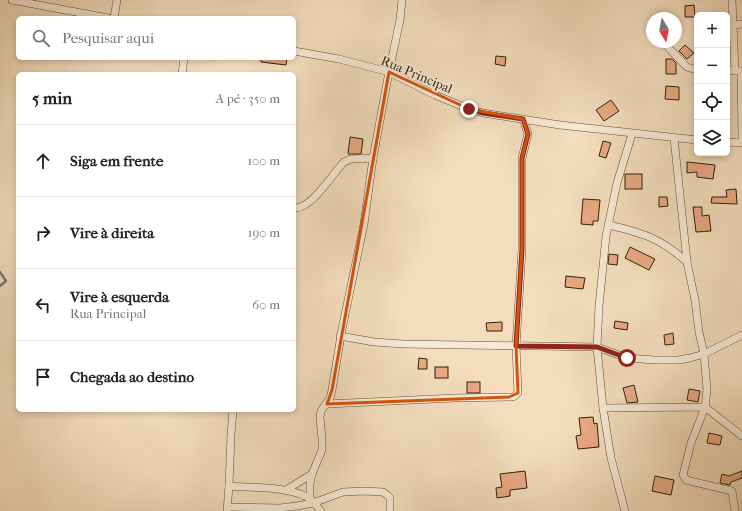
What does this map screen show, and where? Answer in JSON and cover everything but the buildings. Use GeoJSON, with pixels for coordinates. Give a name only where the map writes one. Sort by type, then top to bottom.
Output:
{"type":"FeatureCollection","features":[{"type":"Feature","properties":{"kind":"street"},"geometry":{"type":"LineString","coordinates":[[12,0],[97,16]]}},
{"type":"Feature","properties":{"kind":"street"},"geometry":{"type":"LineString","coordinates":[[114,16],[117,0]]}},
{"type":"Feature","properties":{"kind":"street"},"geometry":{"type":"LineString","coordinates":[[312,501],[310,483],[322,450],[321,411],[327,404],[332,390],[340,336],[364,224],[373,158],[400,20],[402,0]]}},
{"type":"Feature","properties":{"kind":"street"},"geometry":{"type":"LineString","coordinates":[[732,0],[732,25],[739,71],[742,138]]}},
{"type":"Feature","properties":{"kind":"street"},"geometry":{"type":"LineString","coordinates":[[732,25],[742,24]]}},
{"type":"Feature","properties":{"kind":"street"},"geometry":{"type":"LineString","coordinates":[[669,48],[687,67],[694,69]]}},
{"type":"Feature","properties":{"kind":"street","name":"Rua Principal"},"geometry":{"type":"LineString","coordinates":[[296,51],[339,59],[389,72],[434,95],[483,113],[632,134],[694,140]]}},
{"type":"Feature","properties":{"kind":"street"},"geometry":{"type":"LineString","coordinates":[[182,72],[184,60]]}},
{"type":"Feature","properties":{"kind":"street"},"geometry":{"type":"LineString","coordinates":[[327,404],[513,397],[518,393],[516,346],[522,249],[522,158],[528,134],[523,119]]}},
{"type":"Feature","properties":{"kind":"street"},"geometry":{"type":"LineString","coordinates":[[625,511],[611,458],[603,408],[597,347],[599,306],[609,225],[617,183],[632,134]]}},
{"type":"Feature","properties":{"kind":"street"},"geometry":{"type":"LineString","coordinates":[[674,138],[688,262],[704,354],[707,390],[705,407],[691,443],[683,475],[686,480],[732,491],[735,511]]}},
{"type":"Feature","properties":{"kind":"street"},"geometry":{"type":"LineString","coordinates":[[730,142],[742,143]]}},
{"type":"Feature","properties":{"kind":"street"},"geometry":{"type":"LineString","coordinates":[[296,208],[306,205],[313,199],[344,162],[350,159],[373,158]]}},
{"type":"Feature","properties":{"kind":"street"},"geometry":{"type":"LineString","coordinates":[[609,225],[636,231],[650,236],[675,251],[688,262]]}},
{"type":"Feature","properties":{"kind":"street"},"geometry":{"type":"LineString","coordinates":[[340,336],[374,342],[403,344],[597,347],[627,358],[678,360],[704,354],[742,335]]}},
{"type":"Feature","properties":{"kind":"street"},"geometry":{"type":"LineString","coordinates":[[603,408],[705,407],[742,436]]}},
{"type":"Feature","properties":{"kind":"street"},"geometry":{"type":"LineString","coordinates":[[233,412],[227,509],[280,508],[297,506],[343,492],[383,492],[390,498],[390,511]]}},
{"type":"Feature","properties":{"kind":"street"},"geometry":{"type":"LineString","coordinates":[[286,490],[312,474]]}},
{"type":"Feature","properties":{"kind":"street"},"geometry":{"type":"LineString","coordinates":[[229,486],[286,490],[312,501],[322,511]]}},
{"type":"Feature","properties":{"kind":"highlighted area"},"geometry":{"type":"Polygon","coordinates":[[[389,72],[469,109],[523,119],[528,134],[522,158],[522,249],[516,346],[518,393],[509,397],[327,404],[332,390],[389,72]]]}},
{"type":"Feature","properties":{"kind":"waterway"},"geometry":{"type":"LineString","coordinates":[[0,272],[6,281],[0,286]]}},
{"type":"Feature","properties":{"kind":"route"},"geometry":{"type":"LineString","coordinates":[[469,109],[483,113],[523,119],[527,128],[528,134],[522,158],[522,249],[516,346],[597,347],[627,358]]}}]}
